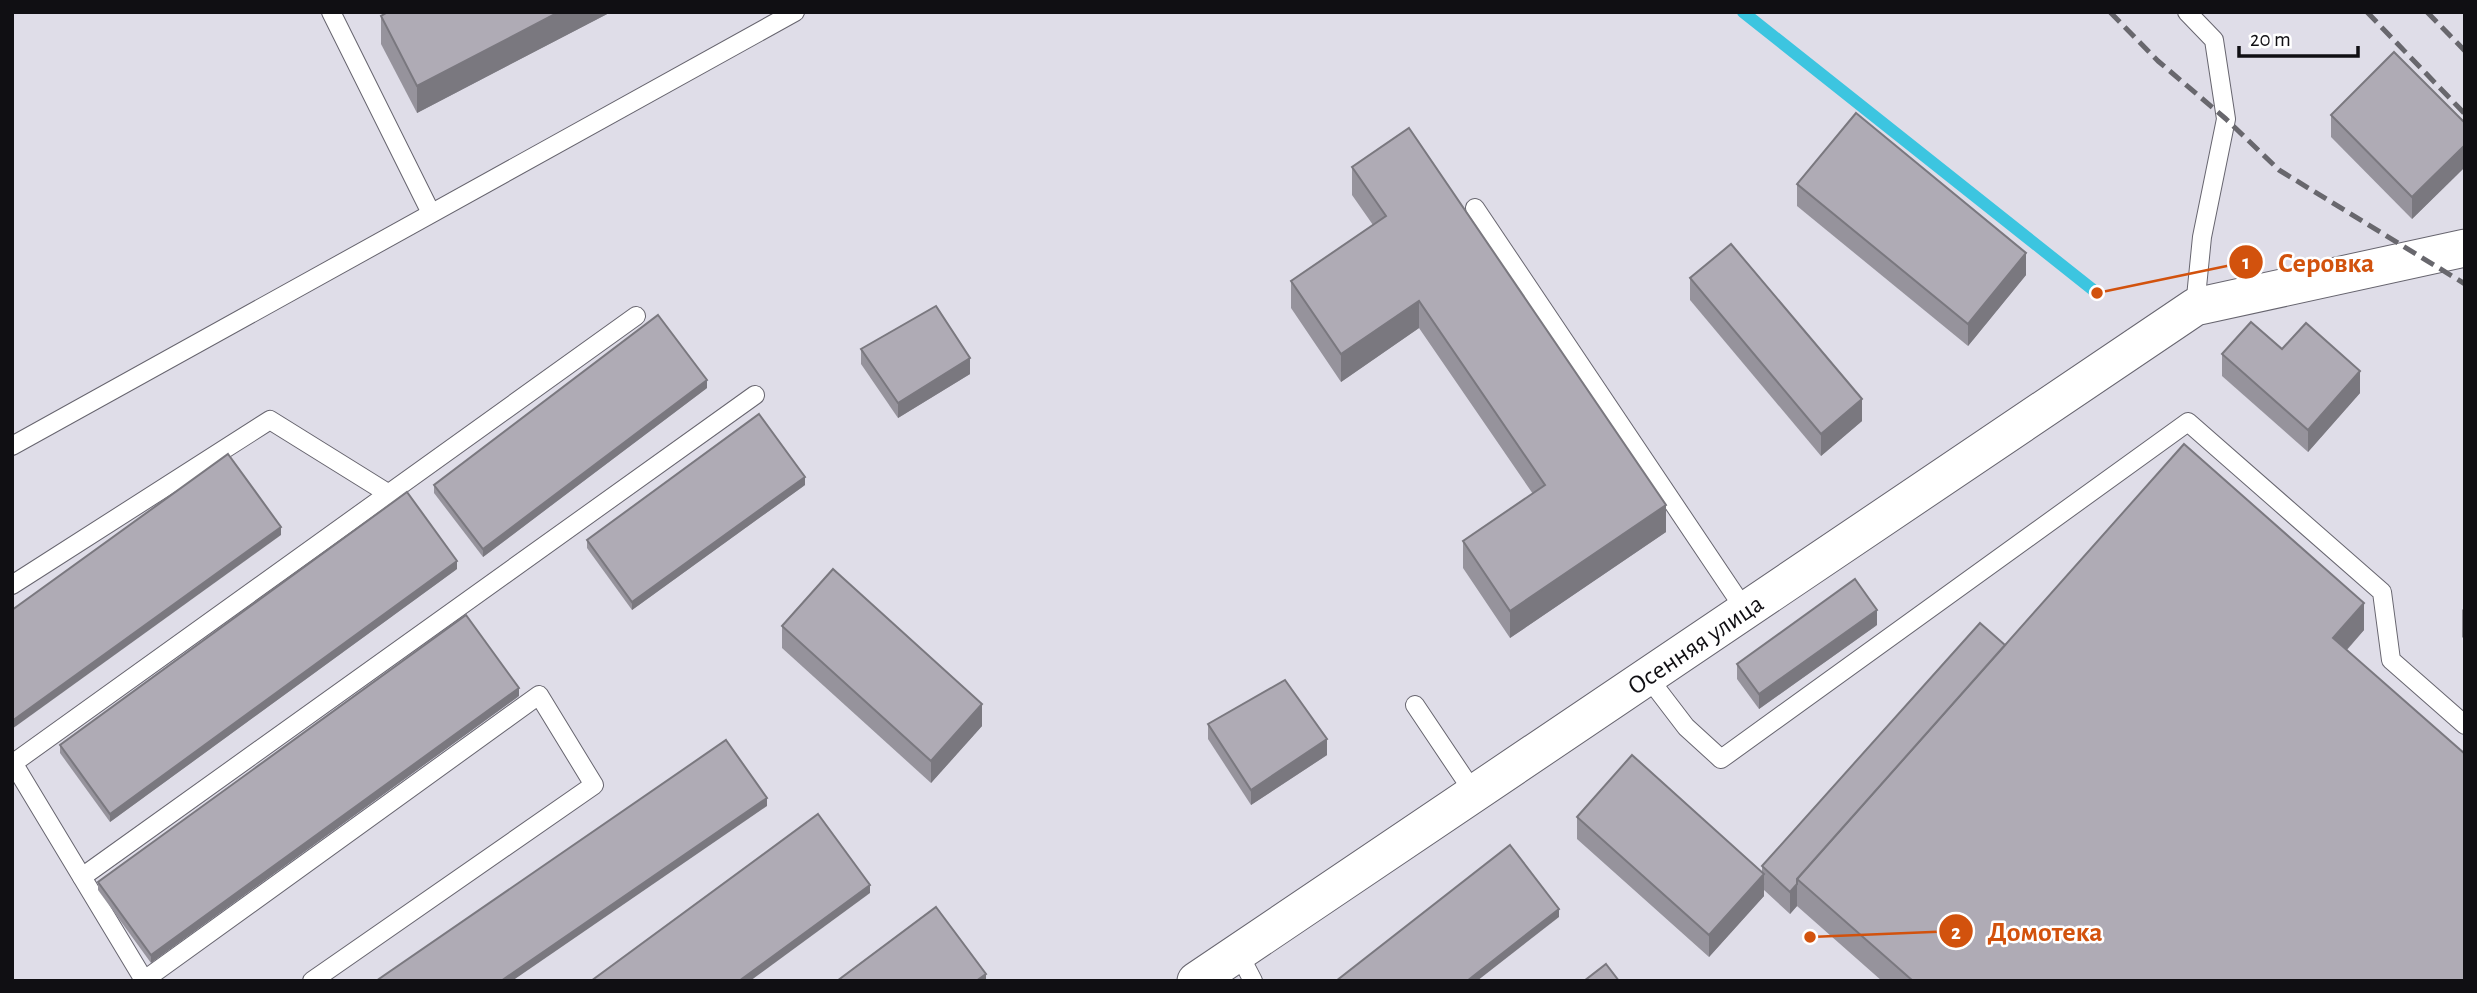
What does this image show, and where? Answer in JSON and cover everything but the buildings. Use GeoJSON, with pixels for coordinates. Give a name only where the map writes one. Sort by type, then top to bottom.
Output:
{"type":"FeatureCollection","features":[{"type":"Feature","properties":{"kind":"street"},"geometry":{"type":"LineString","coordinates":[[2194,307],[2465,248]]}},
{"type":"Feature","properties":{"kind":"street","name":"Осенняя улица"},"geometry":{"type":"LineString","coordinates":[[1196,981],[1246,966],[1475,793],[2194,307]]}},
{"type":"Feature","properties":{"kind":"lane"},"geometry":{"type":"LineString","coordinates":[[331,12],[431,213]]}},
{"type":"Feature","properties":{"kind":"lane"},"geometry":{"type":"LineString","coordinates":[[12,446],[795,12]]}},
{"type":"Feature","properties":{"kind":"lane"},"geometry":{"type":"LineString","coordinates":[[2187,12],[2214,40],[2226,118],[2202,237],[2194,307]]}},
{"type":"Feature","properties":{"kind":"lane"},"geometry":{"type":"LineString","coordinates":[[1475,208],[1745,610]]}},
{"type":"Feature","properties":{"kind":"lane"},"geometry":{"type":"LineString","coordinates":[[313,981],[594,785],[539,695],[143,980],[13,763],[636,316]]}},
{"type":"Feature","properties":{"kind":"lane"},"geometry":{"type":"LineString","coordinates":[[82,877],[755,395]]}},
{"type":"Feature","properties":{"kind":"lane"},"geometry":{"type":"LineString","coordinates":[[12,584],[270,420],[389,494]]}},
{"type":"Feature","properties":{"kind":"lane"},"geometry":{"type":"LineString","coordinates":[[1647,676],[1686,727],[1721,759],[2188,422],[2382,592],[2391,660],[2465,725]]}},
{"type":"Feature","properties":{"kind":"lane"},"geometry":{"type":"LineString","coordinates":[[1415,705],[1475,793]]}},
{"type":"Feature","properties":{"kind":"waterway"},"geometry":{"type":"LineString","coordinates":[[1743,12],[2097,293]]}},
{"type":"Feature","properties":{"kind":"railway"},"geometry":{"type":"LineString","coordinates":[[2110,12],[2158,61],[2226,119],[2279,170],[2465,284]]}},
{"type":"Feature","properties":{"kind":"railway"},"geometry":{"type":"LineString","coordinates":[[2367,12],[2465,114]]}},
{"type":"Feature","properties":{"kind":"railway"},"geometry":{"type":"LineString","coordinates":[[2427,12],[2465,51]]}},
{"type":"Feature","properties":{"kind":"place","name":"Серовка"},"geometry":{"type":"Point","coordinates":[2097,293]}},
{"type":"Feature","properties":{"kind":"place","name":"Домотека"},"geometry":{"type":"Point","coordinates":[1810,937]}}]}
